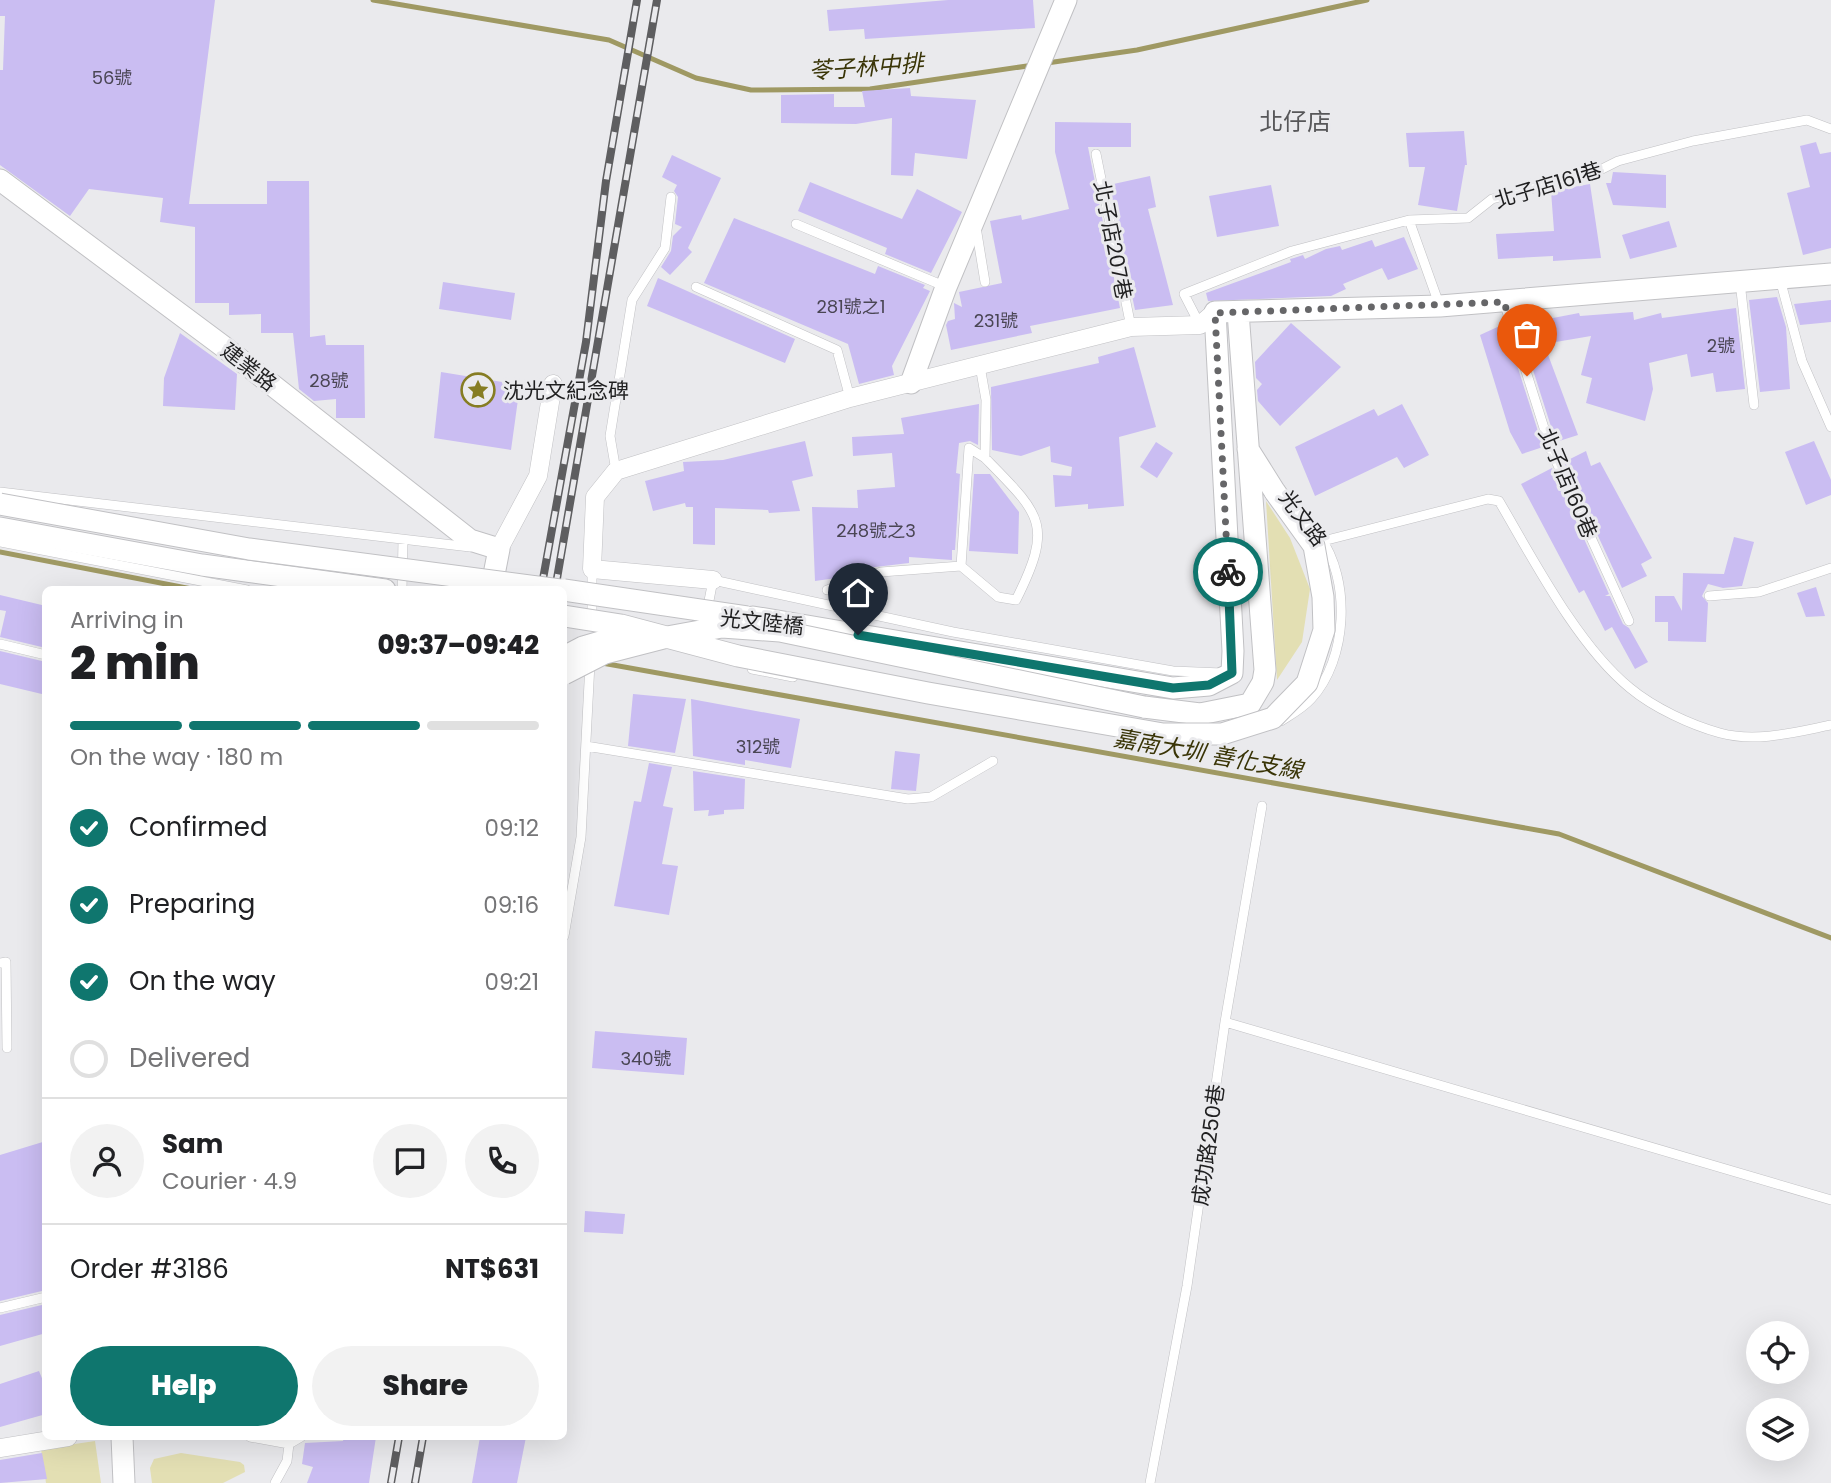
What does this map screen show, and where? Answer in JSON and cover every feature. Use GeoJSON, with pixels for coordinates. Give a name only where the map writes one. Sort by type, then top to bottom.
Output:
{"type":"FeatureCollection","features":[{"type":"Feature","properties":{"kind":"street"},"geometry":{"type":"LineString","coordinates":[[911,383],[946,287],[1066,0]]}},
{"type":"Feature","properties":{"kind":"street","name":"建業路"},"geometry":{"type":"LineString","coordinates":[[0,180],[224,347],[470,540],[499,550]]}},
{"type":"Feature","properties":{"kind":"street"},"geometry":{"type":"LineString","coordinates":[[713,580],[592,569],[595,497],[616,471],[850,398],[1131,327],[1207,319],[1238,312],[1504,302],[1831,274]]}},
{"type":"Feature","properties":{"kind":"street","name":"光文陸橋"},"geometry":{"type":"LineString","coordinates":[[567,672],[605,653],[722,627],[780,631],[1144,707],[1200,714],[1250,704],[1263,682],[1265,670],[1238,312]]}},
{"type":"Feature","properties":{"kind":"street"},"geometry":{"type":"LineString","coordinates":[[1207,319],[1233,651],[1232,673]]}},
{"type":"Feature","properties":{"kind":"street"},"geometry":{"type":"LineString","coordinates":[[492,586],[499,550],[538,476],[554,384]]}},
{"type":"Feature","properties":{"kind":"street"},"geometry":{"type":"LineString","coordinates":[[567,616],[621,625],[738,656],[928,693],[1163,734],[1222,734],[1273,718],[1282,709],[1307,683],[1324,629],[1323,597],[1314,546],[1247,447]]}},
{"type":"Feature","properties":{"kind":"street"},"geometry":{"type":"LineString","coordinates":[[0,505],[249,549],[531,586]]}},
{"type":"Feature","properties":{"kind":"street"},"geometry":{"type":"LineString","coordinates":[[0,528],[202,565],[356,586]]}},
{"type":"Feature","properties":{"kind":"street"},"geometry":{"type":"LineString","coordinates":[[567,591],[753,617]]}},
{"type":"Feature","properties":{"kind":"street","name":"光文陸橋"},"geometry":{"type":"LineString","coordinates":[[567,655],[583,647],[676,621],[722,615],[753,617],[1173,688],[1209,685],[1232,673]]}},
{"type":"Feature","properties":{"kind":"street"},"geometry":{"type":"LineString","coordinates":[[0,1448],[49,1440]]}},
{"type":"Feature","properties":{"kind":"street"},"geometry":{"type":"LineString","coordinates":[[122,1440],[124,1483]]}},
{"type":"Feature","properties":{"kind":"lane","name":"北子店161巷"},"geometry":{"type":"LineString","coordinates":[[1207,319],[1184,294],[1292,251],[1409,220],[1468,218],[1492,199],[1596,172],[1618,162],[1693,141],[1807,120],[1831,129]]}},
{"type":"Feature","properties":{"kind":"lane","name":"北子店207巷"},"geometry":{"type":"LineString","coordinates":[[1096,154],[1131,327]]}},
{"type":"Feature","properties":{"kind":"lane"},"geometry":{"type":"LineString","coordinates":[[616,471],[610,436],[632,300],[664,248],[671,197]]}},
{"type":"Feature","properties":{"kind":"lane"},"geometry":{"type":"LineString","coordinates":[[975,218],[985,282]]}},
{"type":"Feature","properties":{"kind":"lane"},"geometry":{"type":"LineString","coordinates":[[1409,220],[1440,306]]}},
{"type":"Feature","properties":{"kind":"lane"},"geometry":{"type":"LineString","coordinates":[[796,225],[946,287]]}},
{"type":"Feature","properties":{"kind":"lane"},"geometry":{"type":"LineString","coordinates":[[1780,279],[1802,361],[1831,427]]}},
{"type":"Feature","properties":{"kind":"lane"},"geometry":{"type":"LineString","coordinates":[[1740,282],[1754,405]]}},
{"type":"Feature","properties":{"kind":"lane"},"geometry":{"type":"LineString","coordinates":[[696,287],[837,349],[850,398]]}},
{"type":"Feature","properties":{"kind":"lane","name":"北子店160巷"},"geometry":{"type":"LineString","coordinates":[[1504,302],[1551,450],[1629,621]]}},
{"type":"Feature","properties":{"kind":"lane"},"geometry":{"type":"LineString","coordinates":[[980,366],[986,400],[985,458]]}},
{"type":"Feature","properties":{"kind":"lane"},"geometry":{"type":"LineString","coordinates":[[827,590],[881,572],[961,566],[998,597],[1016,600],[1032,568],[1040,534],[1026,499],[985,458],[970,448],[961,566]]}},
{"type":"Feature","properties":{"kind":"lane","name":"光文路"},"geometry":{"type":"LineString","coordinates":[[713,580],[699,650],[708,659],[769,673],[1175,743],[1229,739],[1276,723],[1312,698],[1331,668],[1342,613],[1335,568],[1323,541],[1284,490],[1260,468]]}},
{"type":"Feature","properties":{"kind":"lane"},"geometry":{"type":"LineString","coordinates":[[0,492],[499,550]]}},
{"type":"Feature","properties":{"kind":"lane"},"geometry":{"type":"LineString","coordinates":[[1323,541],[1488,499],[1499,501],[1586,639],[1631,690],[1674,714],[1722,734],[1756,737],[1831,725]]}},
{"type":"Feature","properties":{"kind":"lane"},"geometry":{"type":"LineString","coordinates":[[402,586],[403,540]]}},
{"type":"Feature","properties":{"kind":"lane"},"geometry":{"type":"LineString","coordinates":[[0,542],[226,586]]}},
{"type":"Feature","properties":{"kind":"lane"},"geometry":{"type":"LineString","coordinates":[[1709,596],[1759,592],[1831,568]]}},
{"type":"Feature","properties":{"kind":"lane"},"geometry":{"type":"LineString","coordinates":[[567,919],[581,837],[592,642],[592,569]]}},
{"type":"Feature","properties":{"kind":"lane"},"geometry":{"type":"LineString","coordinates":[[713,580],[953,632],[1172,671],[1232,673]]}},
{"type":"Feature","properties":{"kind":"lane"},"geometry":{"type":"LineString","coordinates":[[0,644],[42,654]]}},
{"type":"Feature","properties":{"kind":"lane"},"geometry":{"type":"LineString","coordinates":[[1200,714],[1276,723]]}},
{"type":"Feature","properties":{"kind":"lane"},"geometry":{"type":"LineString","coordinates":[[586,746],[908,799],[931,797],[993,761]]}},
{"type":"Feature","properties":{"kind":"lane","name":"成功路250巷"},"geometry":{"type":"LineString","coordinates":[[1150,1483],[1187,1286],[1225,1022],[1262,806]]}},
{"type":"Feature","properties":{"kind":"lane"},"geometry":{"type":"LineString","coordinates":[[0,962],[6,962],[7,1048]]}},
{"type":"Feature","properties":{"kind":"lane"},"geometry":{"type":"LineString","coordinates":[[1225,1022],[1831,1200]]}},
{"type":"Feature","properties":{"kind":"lane"},"geometry":{"type":"LineString","coordinates":[[0,1308],[42,1298]]}},
{"type":"Feature","properties":{"kind":"lane"},"geometry":{"type":"LineString","coordinates":[[267,1440],[289,1444],[296,1440]]}},
{"type":"Feature","properties":{"kind":"lane"},"geometry":{"type":"LineString","coordinates":[[275,1483],[287,1461],[289,1444]]}},
{"type":"Feature","properties":{"kind":"shaded area"},"geometry":{"type":"Polygon","coordinates":[[[1266,501],[1290,538],[1310,589],[1302,642],[1277,680],[1266,501]]]}},
{"type":"Feature","properties":{"kind":"shaded area"},"geometry":{"type":"Polygon","coordinates":[[[95,1441],[101,1483],[46,1483],[41,1449],[95,1441]]]}},
{"type":"Feature","properties":{"kind":"shaded area"},"geometry":{"type":"Polygon","coordinates":[[[181,1453],[240,1462],[244,1465],[245,1472],[223,1483],[152,1483],[150,1468],[154,1459],[181,1453]]]}},
{"type":"Feature","properties":{"kind":"building"},"geometry":{"type":"Polygon","coordinates":[[[0,0],[215,0],[189,204],[267,204],[267,181],[309,181],[310,337],[325,335],[326,345],[364,345],[365,418],[336,418],[336,399],[314,401],[299,389],[293,333],[261,333],[261,314],[229,315],[229,303],[195,303],[195,227],[160,222],[163,198],[89,189],[70,216],[0,165],[0,70],[3,70],[5,16],[0,16],[0,0]]]}},
{"type":"Feature","properties":{"kind":"building"},"geometry":{"type":"Polygon","coordinates":[[[948,0],[1033,0],[1035,28],[865,39],[864,29],[829,31],[827,10],[948,0]]]}},
{"type":"Feature","properties":{"kind":"building"},"geometry":{"type":"Polygon","coordinates":[[[910,88],[911,96],[976,100],[967,159],[915,153],[913,176],[891,175],[892,118],[856,124],[781,123],[781,95],[834,94],[834,107],[865,107],[862,91],[910,88]]]}},
{"type":"Feature","properties":{"kind":"building"},"geometry":{"type":"Polygon","coordinates":[[[1055,122],[1131,123],[1131,147],[1088,147],[1120,308],[1030,326],[1032,333],[951,350],[946,325],[948,321],[955,319],[954,303],[962,307],[959,292],[1002,283],[990,221],[1021,215],[1022,220],[1069,209],[1055,152],[1055,122]]]}},
{"type":"Feature","properties":{"kind":"building"},"geometry":{"type":"Polygon","coordinates":[[[1464,131],[1467,165],[1457,211],[1418,205],[1425,167],[1409,167],[1406,133],[1464,131]]]}},
{"type":"Feature","properties":{"kind":"building"},"geometry":{"type":"Polygon","coordinates":[[[1816,142],[1820,154],[1831,152],[1831,248],[1803,255],[1787,193],[1810,187],[1800,146],[1816,142]]]}},
{"type":"Feature","properties":{"kind":"building"},"geometry":{"type":"Polygon","coordinates":[[[672,155],[721,178],[688,248],[692,252],[670,275],[661,267],[671,251],[673,236],[682,227],[675,224],[678,197],[674,191],[677,185],[662,177],[672,155]]]}},
{"type":"Feature","properties":{"kind":"building"},"geometry":{"type":"Polygon","coordinates":[[[1613,172],[1666,175],[1666,208],[1613,205],[1606,183],[1611,183],[1613,172]]]}},
{"type":"Feature","properties":{"kind":"building"},"geometry":{"type":"Polygon","coordinates":[[[1150,176],[1156,207],[1148,209],[1173,305],[1135,310],[1109,185],[1150,176]]]}},
{"type":"Feature","properties":{"kind":"building"},"geometry":{"type":"Polygon","coordinates":[[[810,182],[902,219],[917,189],[962,212],[931,273],[885,254],[887,248],[798,211],[810,182]]]}},
{"type":"Feature","properties":{"kind":"building"},"geometry":{"type":"Polygon","coordinates":[[[1590,184],[1601,258],[1553,261],[1553,256],[1498,259],[1496,234],[1554,231],[1551,191],[1590,184]]]}},
{"type":"Feature","properties":{"kind":"building"},"geometry":{"type":"Polygon","coordinates":[[[1271,185],[1279,226],[1217,237],[1209,196],[1271,185]]]}},
{"type":"Feature","properties":{"kind":"building"},"geometry":{"type":"Polygon","coordinates":[[[734,218],[875,274],[878,266],[925,285],[923,288],[930,291],[892,366],[894,375],[859,384],[848,344],[704,283],[734,218]]]}},
{"type":"Feature","properties":{"kind":"building"},"geometry":{"type":"Polygon","coordinates":[[[1669,221],[1677,247],[1630,259],[1622,235],[1669,221]]]}},
{"type":"Feature","properties":{"kind":"building"},"geometry":{"type":"Polygon","coordinates":[[[1404,237],[1418,269],[1388,280],[1382,268],[1343,284],[1346,289],[1331,296],[1208,301],[1206,293],[1291,262],[1290,259],[1303,255],[1305,259],[1326,249],[1340,246],[1342,250],[1372,240],[1375,247],[1404,237]]]}},
{"type":"Feature","properties":{"kind":"building"},"geometry":{"type":"Polygon","coordinates":[[[658,278],[795,339],[785,363],[647,306],[658,278]]]}},
{"type":"Feature","properties":{"kind":"building"},"geometry":{"type":"Polygon","coordinates":[[[443,282],[515,293],[511,320],[439,309],[443,282]]]}},
{"type":"Feature","properties":{"kind":"building"},"geometry":{"type":"Polygon","coordinates":[[[1777,297],[1786,327],[1790,389],[1760,392],[1749,300],[1777,297]]]}},
{"type":"Feature","properties":{"kind":"building"},"geometry":{"type":"Polygon","coordinates":[[[1831,300],[1831,322],[1800,325],[1794,304],[1831,300]]]}},
{"type":"Feature","properties":{"kind":"building"},"geometry":{"type":"Polygon","coordinates":[[[1736,308],[1745,389],[1716,392],[1713,373],[1691,377],[1687,354],[1649,363],[1653,389],[1645,421],[1586,403],[1592,378],[1581,375],[1591,336],[1544,344],[1578,435],[1556,442],[1517,320],[1529,316],[1532,322],[1579,313],[1580,316],[1633,312],[1634,320],[1661,313],[1662,318],[1736,308]]]}},
{"type":"Feature","properties":{"kind":"building"},"geometry":{"type":"Polygon","coordinates":[[[1291,323],[1341,367],[1280,426],[1258,401],[1257,390],[1262,384],[1256,378],[1255,362],[1291,323]]]}},
{"type":"Feature","properties":{"kind":"building"},"geometry":{"type":"Polygon","coordinates":[[[1504,324],[1543,447],[1522,454],[1510,432],[1480,335],[1504,324]]]}},
{"type":"Feature","properties":{"kind":"building"},"geometry":{"type":"Polygon","coordinates":[[[180,333],[237,374],[235,410],[163,406],[164,378],[180,333]]]}},
{"type":"Feature","properties":{"kind":"building"},"geometry":{"type":"Polygon","coordinates":[[[1134,347],[1156,427],[1119,437],[1124,506],[1088,509],[1088,504],[1055,507],[1053,475],[1071,476],[1072,467],[1051,462],[1050,446],[1021,456],[992,450],[991,387],[1099,363],[1098,357],[1134,347]]]}},
{"type":"Feature","properties":{"kind":"building"},"geometry":{"type":"Polygon","coordinates":[[[441,372],[520,385],[511,450],[434,438],[441,372]]]}},
{"type":"Feature","properties":{"kind":"building"},"geometry":{"type":"Polygon","coordinates":[[[979,404],[978,445],[970,441],[959,443],[956,473],[960,474],[952,560],[909,557],[909,563],[850,570],[850,575],[844,577],[815,581],[812,507],[858,508],[857,490],[895,487],[892,453],[853,456],[852,437],[904,434],[901,418],[979,404]]]}},
{"type":"Feature","properties":{"kind":"building"},"geometry":{"type":"Polygon","coordinates":[[[1402,404],[1429,455],[1404,468],[1397,457],[1315,496],[1295,447],[1374,409],[1378,416],[1402,404]]]}},
{"type":"Feature","properties":{"kind":"building"},"geometry":{"type":"Polygon","coordinates":[[[805,441],[813,476],[792,481],[800,511],[769,513],[768,510],[715,508],[715,545],[693,544],[693,507],[686,507],[685,503],[653,511],[645,481],[684,471],[683,462],[723,460],[805,441]]]}},
{"type":"Feature","properties":{"kind":"building"},"geometry":{"type":"Polygon","coordinates":[[[1814,441],[1831,480],[1831,495],[1806,505],[1785,452],[1814,441]]]}},
{"type":"Feature","properties":{"kind":"building"},"geometry":{"type":"Polygon","coordinates":[[[1156,442],[1173,453],[1157,478],[1140,467],[1156,442]]]}},
{"type":"Feature","properties":{"kind":"building"},"geometry":{"type":"Polygon","coordinates":[[[1586,451],[1591,466],[1600,462],[1652,558],[1641,564],[1647,576],[1622,588],[1564,462],[1586,451]]]}},
{"type":"Feature","properties":{"kind":"building"},"geometry":{"type":"Polygon","coordinates":[[[1552,468],[1609,594],[1605,596],[1610,596],[1623,624],[1629,628],[1648,662],[1635,669],[1612,627],[1605,631],[1584,590],[1579,593],[1521,484],[1552,468]]]}},
{"type":"Feature","properties":{"kind":"building"},"geometry":{"type":"Polygon","coordinates":[[[974,474],[990,474],[1019,512],[1018,554],[969,551],[974,474]]]}},
{"type":"Feature","properties":{"kind":"building"},"geometry":{"type":"Polygon","coordinates":[[[1734,537],[1754,542],[1742,586],[1723,588],[1708,584],[1702,596],[1708,603],[1706,642],[1668,641],[1668,622],[1655,622],[1655,596],[1674,596],[1682,611],[1683,573],[1724,574],[1734,537]]]}},
{"type":"Feature","properties":{"kind":"building"},"geometry":{"type":"Polygon","coordinates":[[[1816,587],[1825,616],[1806,617],[1797,593],[1816,587]]]}},
{"type":"Feature","properties":{"kind":"building"},"geometry":{"type":"Polygon","coordinates":[[[0,595],[42,605],[42,647],[0,637],[6,611],[0,610],[0,595]]]}},
{"type":"Feature","properties":{"kind":"building"},"geometry":{"type":"Polygon","coordinates":[[[0,651],[42,661],[42,694],[0,684],[0,651]]]}},
{"type":"Feature","properties":{"kind":"building"},"geometry":{"type":"Polygon","coordinates":[[[633,694],[686,699],[675,753],[628,746],[633,694]]]}},
{"type":"Feature","properties":{"kind":"building"},"geometry":{"type":"Polygon","coordinates":[[[691,699],[800,719],[791,768],[745,760],[745,765],[693,756],[691,699]]]}},
{"type":"Feature","properties":{"kind":"building"},"geometry":{"type":"Polygon","coordinates":[[[895,751],[920,754],[916,791],[891,789],[895,751]]]}},
{"type":"Feature","properties":{"kind":"building"},"geometry":{"type":"Polygon","coordinates":[[[649,763],[672,767],[663,806],[673,808],[662,864],[678,866],[669,915],[614,906],[634,801],[641,802],[649,763]]]}},
{"type":"Feature","properties":{"kind":"building"},"geometry":{"type":"Polygon","coordinates":[[[693,771],[745,779],[744,809],[724,810],[724,814],[708,816],[709,810],[694,811],[693,771]]]}},
{"type":"Feature","properties":{"kind":"building"},"geometry":{"type":"Polygon","coordinates":[[[595,1031],[687,1038],[684,1075],[592,1068],[595,1031]]]}},
{"type":"Feature","properties":{"kind":"building"},"geometry":{"type":"Polygon","coordinates":[[[42,1142],[42,1291],[0,1301],[0,1155],[42,1142]]]}},
{"type":"Feature","properties":{"kind":"building"},"geometry":{"type":"Polygon","coordinates":[[[585,1211],[625,1214],[623,1234],[584,1232],[585,1211]]]}},
{"type":"Feature","properties":{"kind":"building"},"geometry":{"type":"Polygon","coordinates":[[[42,1305],[42,1334],[0,1346],[0,1315],[42,1305]]]}},
{"type":"Feature","properties":{"kind":"building"},"geometry":{"type":"Polygon","coordinates":[[[39,1371],[42,1378],[42,1415],[0,1427],[0,1384],[39,1371]]]}},
{"type":"Feature","properties":{"kind":"building"},"geometry":{"type":"Polygon","coordinates":[[[376,1440],[369,1483],[307,1483],[313,1467],[302,1464],[305,1443],[376,1440]]]}},
{"type":"Feature","properties":{"kind":"building"},"geometry":{"type":"Polygon","coordinates":[[[479,1440],[525,1440],[517,1483],[472,1483],[479,1440]]]}},
{"type":"Feature","properties":{"kind":"building"},"geometry":{"type":"Polygon","coordinates":[[[42,1453],[47,1479],[0,1483],[0,1460],[42,1453]]]}},
{"type":"Feature","properties":{"kind":"waterway","name":"苓子林中排"},"geometry":{"type":"LineString","coordinates":[[373,0],[609,40],[696,78],[751,90],[870,89],[1034,65]]}},
{"type":"Feature","properties":{"kind":"waterway","name":"苓子林中排"},"geometry":{"type":"LineString","coordinates":[[1047,63],[1137,50],[1367,0]]}},
{"type":"Feature","properties":{"kind":"waterway","name":"嘉南大圳 善化支線"},"geometry":{"type":"LineString","coordinates":[[0,552],[176,586]]}},
{"type":"Feature","properties":{"kind":"waterway","name":"嘉南大圳 善化支線"},"geometry":{"type":"LineString","coordinates":[[602,663],[1559,834],[1831,938]]}},
{"type":"Feature","properties":{"kind":"railway"},"geometry":{"type":"LineString","coordinates":[[542,586],[586,342],[606,181],[637,0]]}},
{"type":"Feature","properties":{"kind":"railway"},"geometry":{"type":"LineString","coordinates":[[556,586],[657,0]]}},
{"type":"Feature","properties":{"kind":"railway"},"geometry":{"type":"LineString","coordinates":[[391,1483],[398,1440]]}},
{"type":"Feature","properties":{"kind":"railway"},"geometry":{"type":"LineString","coordinates":[[415,1483],[422,1440]]}},
{"type":"Feature","properties":{"kind":"way so far"},"geometry":{"type":"LineString","coordinates":[[1228,572],[1215,313],[1504,302],[1527,376]]}},
{"type":"Feature","properties":{"kind":"place","name":"沈光文紀念碑"},"geometry":{"type":"Point","coordinates":[478,390]}},
{"type":"Feature","properties":{"kind":"district","name":"北仔店"},"geometry":{"type":"Point","coordinates":[1295,121]}},
{"type":"Feature","properties":{"kind":"route"},"geometry":{"type":"LineString","coordinates":[[858,635],[1173,688],[1209,685],[1232,673],[1228,572]]}}]}
